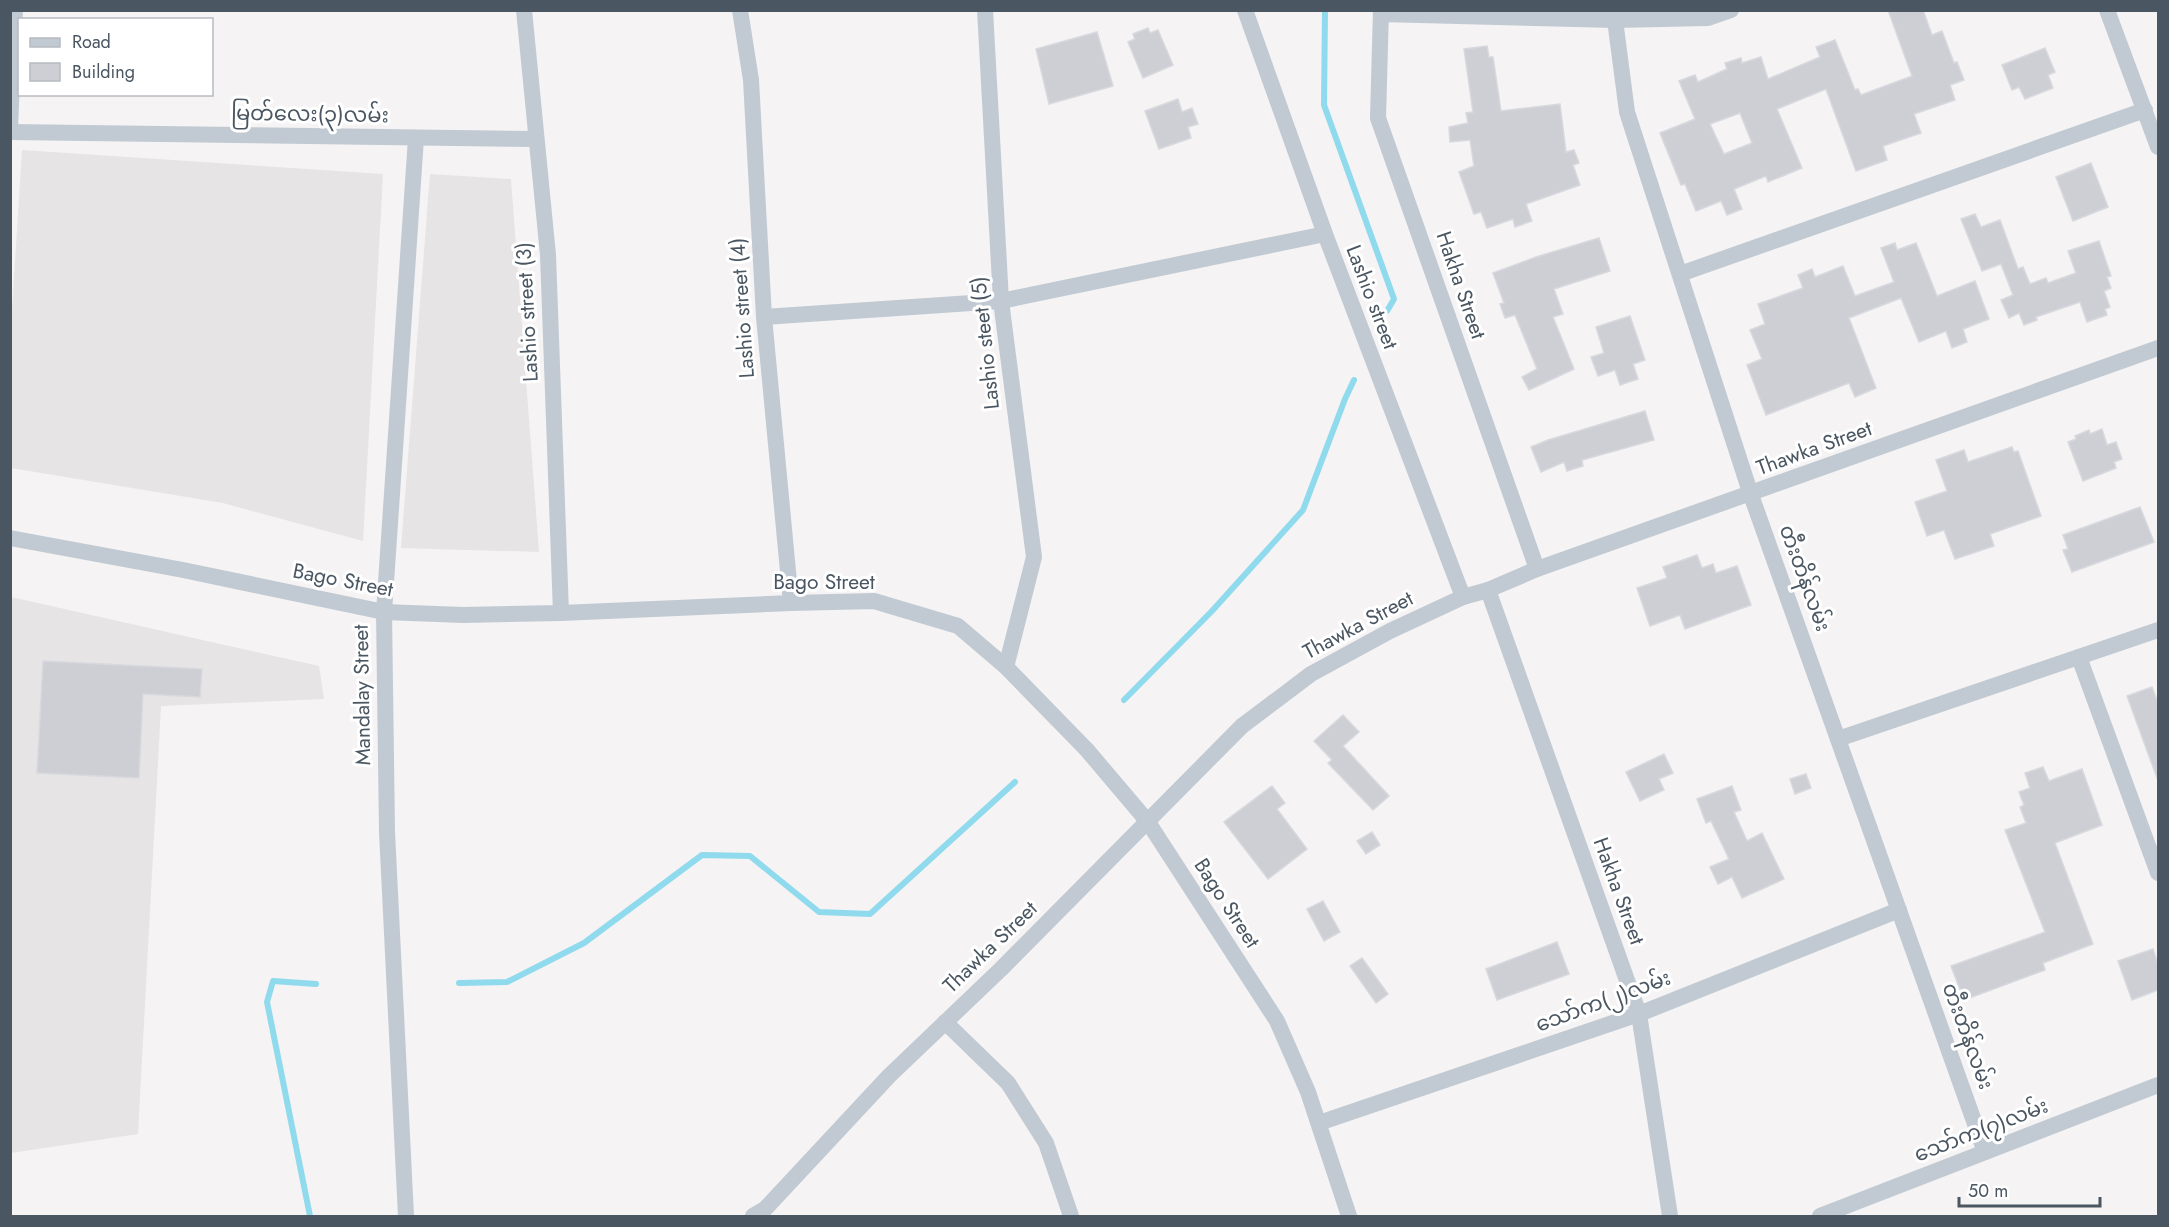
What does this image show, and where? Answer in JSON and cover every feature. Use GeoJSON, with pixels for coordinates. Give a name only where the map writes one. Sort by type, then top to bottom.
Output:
{"type":"FeatureCollection","features":[{"type":"Feature","properties":{"kind":"street"},"geometry":{"type":"LineString","coordinates":[[10,130],[15,10]]}},
{"type":"Feature","properties":{"kind":"street","name":"Lashio street (3)"},"geometry":{"type":"LineString","coordinates":[[524,10],[548,255],[561,613]]}},
{"type":"Feature","properties":{"kind":"street","name":"Lashio street (4)"},"geometry":{"type":"LineString","coordinates":[[740,10],[751,80],[764,317],[791,603]]}},
{"type":"Feature","properties":{"kind":"street","name":"Lashio steet (5)"},"geometry":{"type":"LineString","coordinates":[[985,10],[1001,301],[1034,557],[1006,667]]}},
{"type":"Feature","properties":{"kind":"street","name":"Lashio street"},"geometry":{"type":"LineString","coordinates":[[1245,10],[1324,234],[1464,597]]}},
{"type":"Feature","properties":{"kind":"street"},"geometry":{"type":"LineString","coordinates":[[1381,12],[1708,18],[1731,10]]}},
{"type":"Feature","properties":{"kind":"street"},"geometry":{"type":"LineString","coordinates":[[2107,10],[2158,147]]}},
{"type":"Feature","properties":{"kind":"street","name":"Hakha Street"},"geometry":{"type":"LineString","coordinates":[[1381,12],[1378,118],[1537,569]]}},
{"type":"Feature","properties":{"kind":"street","name":"တီးတိန်လမ်း"},"geometry":{"type":"LineString","coordinates":[[1615,15],[1628,112],[1751,495],[1985,1152]]}},
{"type":"Feature","properties":{"kind":"street"},"geometry":{"type":"LineString","coordinates":[[1680,274],[2145,110]]}},
{"type":"Feature","properties":{"kind":"street","name":"မြတ်လေး(၃)လမ်း"},"geometry":{"type":"LineString","coordinates":[[10,130],[537,139]]}},
{"type":"Feature","properties":{"kind":"street","name":"Mandalay Street"},"geometry":{"type":"LineString","coordinates":[[406,1216],[387,832],[384,612],[416,138]]}},
{"type":"Feature","properties":{"kind":"street"},"geometry":{"type":"LineString","coordinates":[[764,317],[1001,301],[1324,234]]}},
{"type":"Feature","properties":{"kind":"street","name":"Thawka Street"},"geometry":{"type":"LineString","coordinates":[[753,1216],[765,1209],[889,1076],[1148,822],[1242,726],[1311,674],[1390,631],[1464,597],[2158,348]]}},
{"type":"Feature","properties":{"kind":"street","name":"Bago Street"},"geometry":{"type":"LineString","coordinates":[[10,538],[183,570],[384,612],[463,615],[874,602],[958,626],[1006,667],[1087,750],[1148,822],[1277,1021],[1308,1092],[1349,1216]]}},
{"type":"Feature","properties":{"kind":"street","name":"Hakha Street"},"geometry":{"type":"LineString","coordinates":[[1488,590],[1639,1014],[1670,1216]]}},
{"type":"Feature","properties":{"kind":"street"},"geometry":{"type":"LineString","coordinates":[[1838,739],[2158,630]]}},
{"type":"Feature","properties":{"kind":"street"},"geometry":{"type":"LineString","coordinates":[[2079,657],[2158,873]]}},
{"type":"Feature","properties":{"kind":"street","name":"သော်က(၂)လမ်း"},"geometry":{"type":"LineString","coordinates":[[1319,1123],[1639,1014],[1899,910]]}},
{"type":"Feature","properties":{"kind":"street"},"geometry":{"type":"LineString","coordinates":[[945,1022],[1008,1083],[1046,1143],[1071,1216]]}},
{"type":"Feature","properties":{"kind":"street","name":"သော်က(၇)လမ်း"},"geometry":{"type":"LineString","coordinates":[[1820,1216],[2158,1085]]}},
{"type":"Feature","properties":{"kind":"shaded area"},"geometry":{"type":"Polygon","coordinates":[[[22,150],[383,174],[363,541],[223,503],[11,468],[11,326],[22,150]]]}},
{"type":"Feature","properties":{"kind":"shaded area"},"geometry":{"type":"Polygon","coordinates":[[[430,174],[511,179],[539,552],[401,548],[430,174]]]}},
{"type":"Feature","properties":{"kind":"shaded area"},"geometry":{"type":"Polygon","coordinates":[[[11,597],[319,666],[324,699],[161,706],[138,1134],[11,1153],[11,597]]]}},
{"type":"Feature","properties":{"kind":"building"},"geometry":{"type":"Polygon","coordinates":[[[1888,10],[1923,10],[1932,35],[1942,31],[1954,63],[1957,62],[1964,80],[1950,85],[1955,100],[1914,114],[1921,133],[1883,146],[1887,160],[1856,171],[1826,89],[1777,109],[1802,168],[1768,182],[1766,176],[1734,189],[1742,209],[1727,215],[1721,201],[1696,211],[1685,184],[1681,185],[1660,133],[1695,119],[1679,81],[1695,75],[1698,82],[1727,69],[1725,63],[1741,58],[1742,63],[1761,57],[1768,79],[1820,57],[1816,47],[1835,40],[1855,90],[1858,89],[1861,95],[1912,76],[1888,10]],[[1740,113],[1710,124],[1724,154],[1752,143],[1740,113]]]}},
{"type":"Feature","properties":{"kind":"building"},"geometry":{"type":"Polygon","coordinates":[[[1148,28],[1150,33],[1158,30],[1173,65],[1143,78],[1128,42],[1135,39],[1133,34],[1148,28]]]}},
{"type":"Feature","properties":{"kind":"building"},"geometry":{"type":"Polygon","coordinates":[[[1097,32],[1113,86],[1049,104],[1036,49],[1097,32]]]}},
{"type":"Feature","properties":{"kind":"building"},"geometry":{"type":"Polygon","coordinates":[[[1487,46],[1489,57],[1493,57],[1501,111],[1560,104],[1566,152],[1574,150],[1579,163],[1573,165],[1580,185],[1526,204],[1532,221],[1515,227],[1513,219],[1487,228],[1481,212],[1474,214],[1459,172],[1474,166],[1470,140],[1450,142],[1449,127],[1468,123],[1466,113],[1473,112],[1464,49],[1487,46]]]}},
{"type":"Feature","properties":{"kind":"building"},"geometry":{"type":"Polygon","coordinates":[[[2045,48],[2055,72],[2048,75],[2053,88],[2025,99],[2019,87],[2012,90],[2002,65],[2045,48]]]}},
{"type":"Feature","properties":{"kind":"building"},"geometry":{"type":"Polygon","coordinates":[[[1178,99],[1182,112],[1192,108],[1198,124],[1188,127],[1191,138],[1159,149],[1145,111],[1178,99]]]}},
{"type":"Feature","properties":{"kind":"building"},"geometry":{"type":"Polygon","coordinates":[[[2091,163],[2108,207],[2073,221],[2056,177],[2091,163]]]}},
{"type":"Feature","properties":{"kind":"building"},"geometry":{"type":"Polygon","coordinates":[[[1975,214],[1981,227],[2000,220],[2018,269],[2023,267],[2030,284],[2046,278],[2048,283],[2076,273],[2068,251],[2099,241],[2111,276],[2107,277],[2111,288],[2104,291],[2110,307],[2105,309],[2107,315],[2087,322],[2080,302],[2036,317],[2037,320],[2024,325],[2019,313],[2009,318],[2001,300],[2013,295],[2001,264],[1982,271],[1961,219],[1975,214]]]}},
{"type":"Feature","properties":{"kind":"building"},"geometry":{"type":"Polygon","coordinates":[[[1599,238],[1610,271],[1554,289],[1563,314],[1553,317],[1574,369],[1529,390],[1522,377],[1537,369],[1515,315],[1505,318],[1500,304],[1504,303],[1493,273],[1599,238]]]}},
{"type":"Feature","properties":{"kind":"building"},"geometry":{"type":"Polygon","coordinates":[[[1895,243],[1897,250],[1916,243],[1937,296],[1975,281],[1989,319],[1963,329],[1967,342],[1952,348],[1946,331],[1919,342],[1901,298],[1849,318],[1876,388],[1855,397],[1849,383],[1766,415],[1747,365],[1762,359],[1750,330],[1765,324],[1758,304],[1803,288],[1798,275],[1812,269],[1815,277],[1843,266],[1855,296],[1894,282],[1881,248],[1895,243]]]}},
{"type":"Feature","properties":{"kind":"building"},"geometry":{"type":"Polygon","coordinates":[[[1630,316],[1645,360],[1633,364],[1638,379],[1620,385],[1615,370],[1598,376],[1591,357],[1604,353],[1596,327],[1630,316]]]}},
{"type":"Feature","properties":{"kind":"building"},"geometry":{"type":"Polygon","coordinates":[[[1645,411],[1654,440],[1582,460],[1583,466],[1567,471],[1564,462],[1541,472],[1531,447],[1645,411]]]}},
{"type":"Feature","properties":{"kind":"building"},"geometry":{"type":"Polygon","coordinates":[[[2102,429],[2107,445],[2116,442],[2122,459],[2114,462],[2116,468],[2083,481],[2068,442],[2089,430],[2090,434],[2102,429]]]}},
{"type":"Feature","properties":{"kind":"building"},"geometry":{"type":"Polygon","coordinates":[[[2012,447],[2014,452],[2018,451],[2041,516],[1990,534],[1994,546],[1955,559],[1944,530],[1927,536],[1915,502],[1947,491],[1936,460],[1964,450],[1968,462],[2012,447]]]}},
{"type":"Feature","properties":{"kind":"building"},"geometry":{"type":"Polygon","coordinates":[[[2140,507],[2154,542],[2072,572],[2063,550],[2068,549],[2063,535],[2140,507]]]}},
{"type":"Feature","properties":{"kind":"building"},"geometry":{"type":"Polygon","coordinates":[[[1697,555],[1702,568],[1713,564],[1716,573],[1737,566],[1751,605],[1685,629],[1680,615],[1650,626],[1637,588],[1667,578],[1663,567],[1697,555]]]}},
{"type":"Feature","properties":{"kind":"building"},"geometry":{"type":"Polygon","coordinates":[[[43,661],[202,669],[200,697],[143,694],[139,778],[37,773],[43,661]]]}},
{"type":"Feature","properties":{"kind":"building"},"geometry":{"type":"Polygon","coordinates":[[[2152,687],[2158,703],[2158,778],[2127,696],[2152,687]]]}},
{"type":"Feature","properties":{"kind":"building"},"geometry":{"type":"Polygon","coordinates":[[[1343,715],[1359,732],[1343,746],[1389,796],[1373,810],[1328,763],[1332,760],[1314,741],[1343,715]]]}},
{"type":"Feature","properties":{"kind":"building"},"geometry":{"type":"Polygon","coordinates":[[[1664,754],[1673,773],[1659,779],[1664,790],[1640,801],[1626,772],[1664,754]]]}},
{"type":"Feature","properties":{"kind":"building"},"geometry":{"type":"Polygon","coordinates":[[[2043,767],[2049,781],[2082,769],[2102,825],[2055,843],[2093,944],[2043,963],[2045,970],[1964,1000],[1951,966],[2045,932],[2005,830],[2026,823],[2020,807],[2024,805],[2019,792],[2030,788],[2025,773],[2043,767]]]}},
{"type":"Feature","properties":{"kind":"building"},"geometry":{"type":"Polygon","coordinates":[[[1806,774],[1811,788],[1795,794],[1790,779],[1806,774]]]}},
{"type":"Feature","properties":{"kind":"building"},"geometry":{"type":"Polygon","coordinates":[[[1272,786],[1285,803],[1277,809],[1307,849],[1268,879],[1224,822],[1272,786]]]}},
{"type":"Feature","properties":{"kind":"building"},"geometry":{"type":"Polygon","coordinates":[[[1732,786],[1741,810],[1734,812],[1747,841],[1762,833],[1784,879],[1742,898],[1732,877],[1718,884],[1710,867],[1729,859],[1711,821],[1706,823],[1697,799],[1732,786]]]}},
{"type":"Feature","properties":{"kind":"building"},"geometry":{"type":"Polygon","coordinates":[[[1372,832],[1380,845],[1366,854],[1357,841],[1372,832]]]}},
{"type":"Feature","properties":{"kind":"building"},"geometry":{"type":"Polygon","coordinates":[[[1323,901],[1340,932],[1324,941],[1307,909],[1323,901]]]}},
{"type":"Feature","properties":{"kind":"building"},"geometry":{"type":"Polygon","coordinates":[[[1557,942],[1569,974],[1497,1000],[1486,969],[1557,942]]]}},
{"type":"Feature","properties":{"kind":"building"},"geometry":{"type":"Polygon","coordinates":[[[2153,949],[2158,964],[2158,990],[2132,1000],[2118,961],[2153,949]]]}},
{"type":"Feature","properties":{"kind":"building"},"geometry":{"type":"Polygon","coordinates":[[[1362,958],[1388,994],[1376,1003],[1350,966],[1362,958]]]}},
{"type":"Feature","properties":{"kind":"waterway"},"geometry":{"type":"LineString","coordinates":[[1325,10],[1324,105],[1394,299],[1387,311]]}},
{"type":"Feature","properties":{"kind":"waterway"},"geometry":{"type":"LineString","coordinates":[[1124,700],[1212,611],[1303,510],[1354,380]]}},
{"type":"Feature","properties":{"kind":"waterway"},"geometry":{"type":"LineString","coordinates":[[459,983],[507,982],[584,943],[702,855],[750,856],[819,912],[870,914],[1015,782]]}},
{"type":"Feature","properties":{"kind":"waterway"},"geometry":{"type":"LineString","coordinates":[[310,1216],[267,1002],[273,981],[316,984]]}}]}
